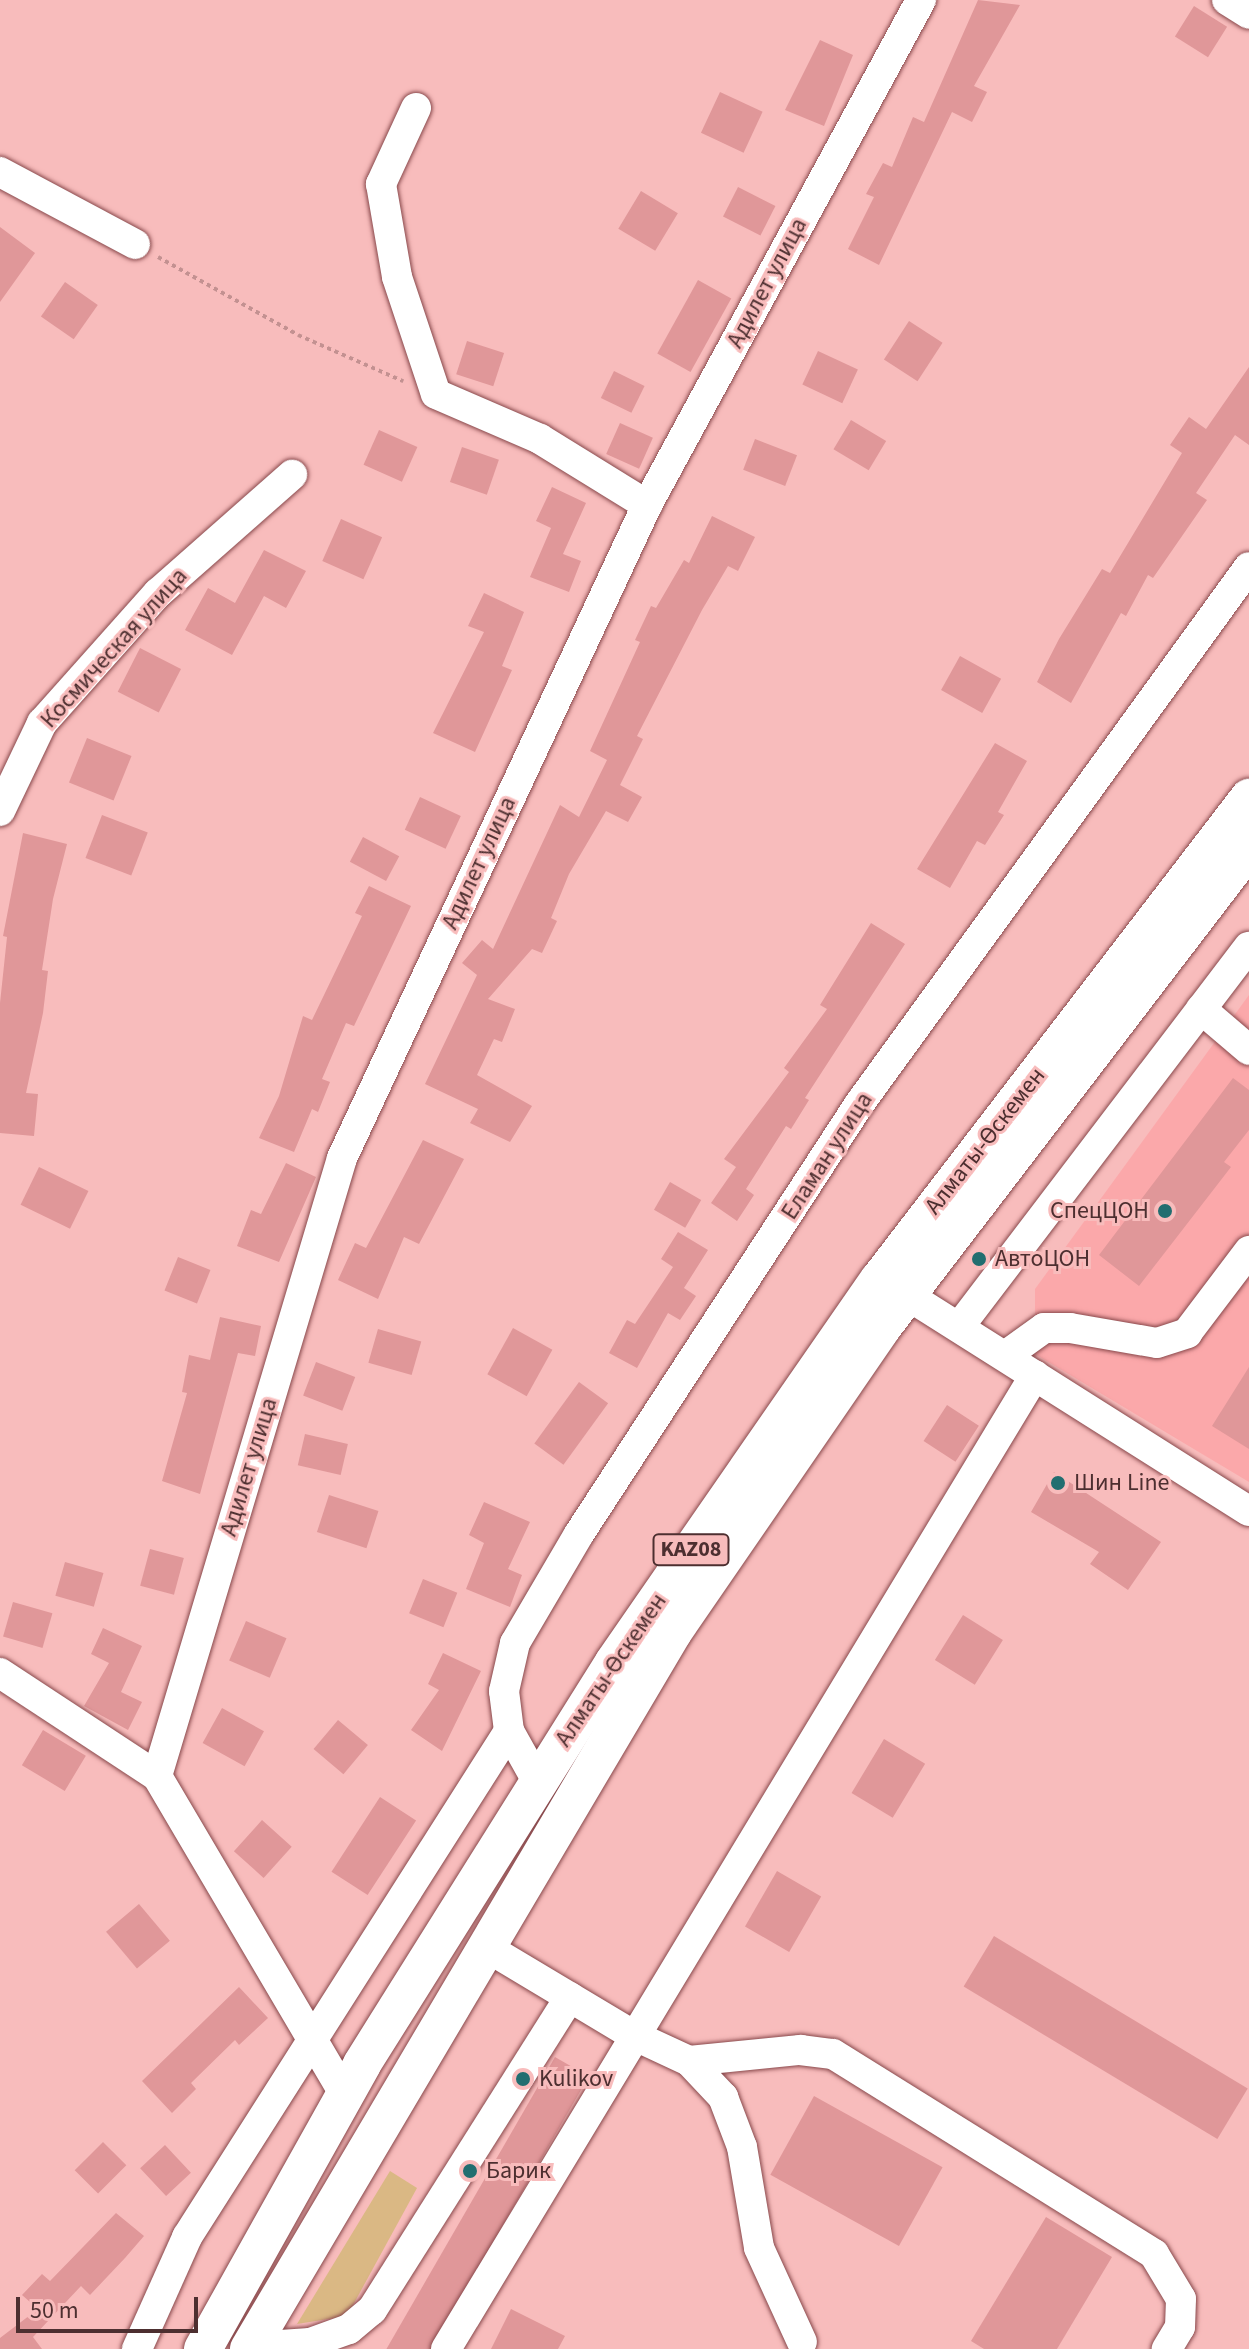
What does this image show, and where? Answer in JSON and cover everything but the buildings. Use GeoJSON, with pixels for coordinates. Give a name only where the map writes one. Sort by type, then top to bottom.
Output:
{"type":"FeatureCollection","features":[{"type":"Feature","properties":{"kind":"main road","name":"Алматы-Өскемен"},"geometry":{"type":"LineString","coordinates":[[250,2348],[486,1947],[629,1671],[879,1280],[1249,798]]}},
{"type":"Feature","properties":{"kind":"main road","name":"Алматы-Өскемен"},"geometry":{"type":"LineString","coordinates":[[203,2349],[344,2094],[537,1781],[629,1671],[907,1295],[1249,848]]}},
{"type":"Feature","properties":{"kind":"street","name":"Адилет улица"},"geometry":{"type":"LineString","coordinates":[[157,1776],[342,1158],[647,505],[921,0]]}},
{"type":"Feature","properties":{"kind":"street"},"geometry":{"type":"LineString","coordinates":[[1227,0],[1249,14]]}},
{"type":"Feature","properties":{"kind":"street"},"geometry":{"type":"LineString","coordinates":[[416,108],[381,184],[397,277],[436,394],[540,439],[647,505]]}},
{"type":"Feature","properties":{"kind":"street"},"geometry":{"type":"LineString","coordinates":[[0,172],[135,244]]}},
{"type":"Feature","properties":{"kind":"street","name":"Космическая улица"},"geometry":{"type":"LineString","coordinates":[[0,811],[42,723],[158,593],[292,475]]}},
{"type":"Feature","properties":{"kind":"street","name":"Еламан улица"},"geometry":{"type":"LineString","coordinates":[[537,1781],[509,1731],[504,1691],[515,1643],[579,1534],[860,1103],[1249,567]]}},
{"type":"Feature","properties":{"kind":"street"},"geometry":{"type":"LineString","coordinates":[[959,1327],[1249,947]]}},
{"type":"Feature","properties":{"kind":"street"},"geometry":{"type":"LineString","coordinates":[[1201,1009],[1249,1050]]}},
{"type":"Feature","properties":{"kind":"street"},"geometry":{"type":"LineString","coordinates":[[1005,1356],[1044,1328],[1070,1328],[1157,1343],[1187,1333],[1249,1251]]}},
{"type":"Feature","properties":{"kind":"street"},"geometry":{"type":"LineString","coordinates":[[907,1295],[1249,1511]]}},
{"type":"Feature","properties":{"kind":"street"},"geometry":{"type":"LineString","coordinates":[[446,2349],[633,2035],[1035,1375]]}},
{"type":"Feature","properties":{"kind":"street"},"geometry":{"type":"LineString","coordinates":[[0,1673],[157,1776],[344,2094]]}},
{"type":"Feature","properties":{"kind":"street"},"geometry":{"type":"LineString","coordinates":[[137,2349],[187,2237],[509,1731]]}},
{"type":"Feature","properties":{"kind":"street"},"geometry":{"type":"LineString","coordinates":[[486,1947],[633,2035],[689,2061],[723,2097],[742,2147],[759,2248],[802,2342]]}},
{"type":"Feature","properties":{"kind":"street"},"geometry":{"type":"LineString","coordinates":[[250,2348],[310,2343],[349,2329],[372,2310],[570,1997]]}},
{"type":"Feature","properties":{"kind":"street"},"geometry":{"type":"LineString","coordinates":[[689,2061],[800,2050],[833,2054],[1154,2254],[1181,2299],[1180,2327],[1167,2349]]}},
{"type":"Feature","properties":{"kind":"path"},"geometry":{"type":"LineString","coordinates":[[135,244],[298,335],[436,394]]}},
{"type":"Feature","properties":{"kind":"shaded area"},"geometry":{"type":"Polygon","coordinates":[[[1249,995],[1249,1482],[1035,1354],[1035,1289],[1249,995]]]}},
{"type":"Feature","properties":{"kind":"shaded area"},"geometry":{"type":"Polygon","coordinates":[[[390,2171],[417,2188],[347,2316],[297,2324],[390,2171]]]}},
{"type":"Feature","properties":{"kind":"place","name":"СпецЦОН"},"geometry":{"type":"Point","coordinates":[1165,1211]}},
{"type":"Feature","properties":{"kind":"place","name":"АвтоЦОН"},"geometry":{"type":"Point","coordinates":[979,1259]}},
{"type":"Feature","properties":{"kind":"place","name":"Шин Line"},"geometry":{"type":"Point","coordinates":[1058,1483]}},
{"type":"Feature","properties":{"kind":"place","name":"Kulikov"},"geometry":{"type":"Point","coordinates":[523,2079]}},
{"type":"Feature","properties":{"kind":"place","name":"Барик"},"geometry":{"type":"Point","coordinates":[470,2171]}}]}
